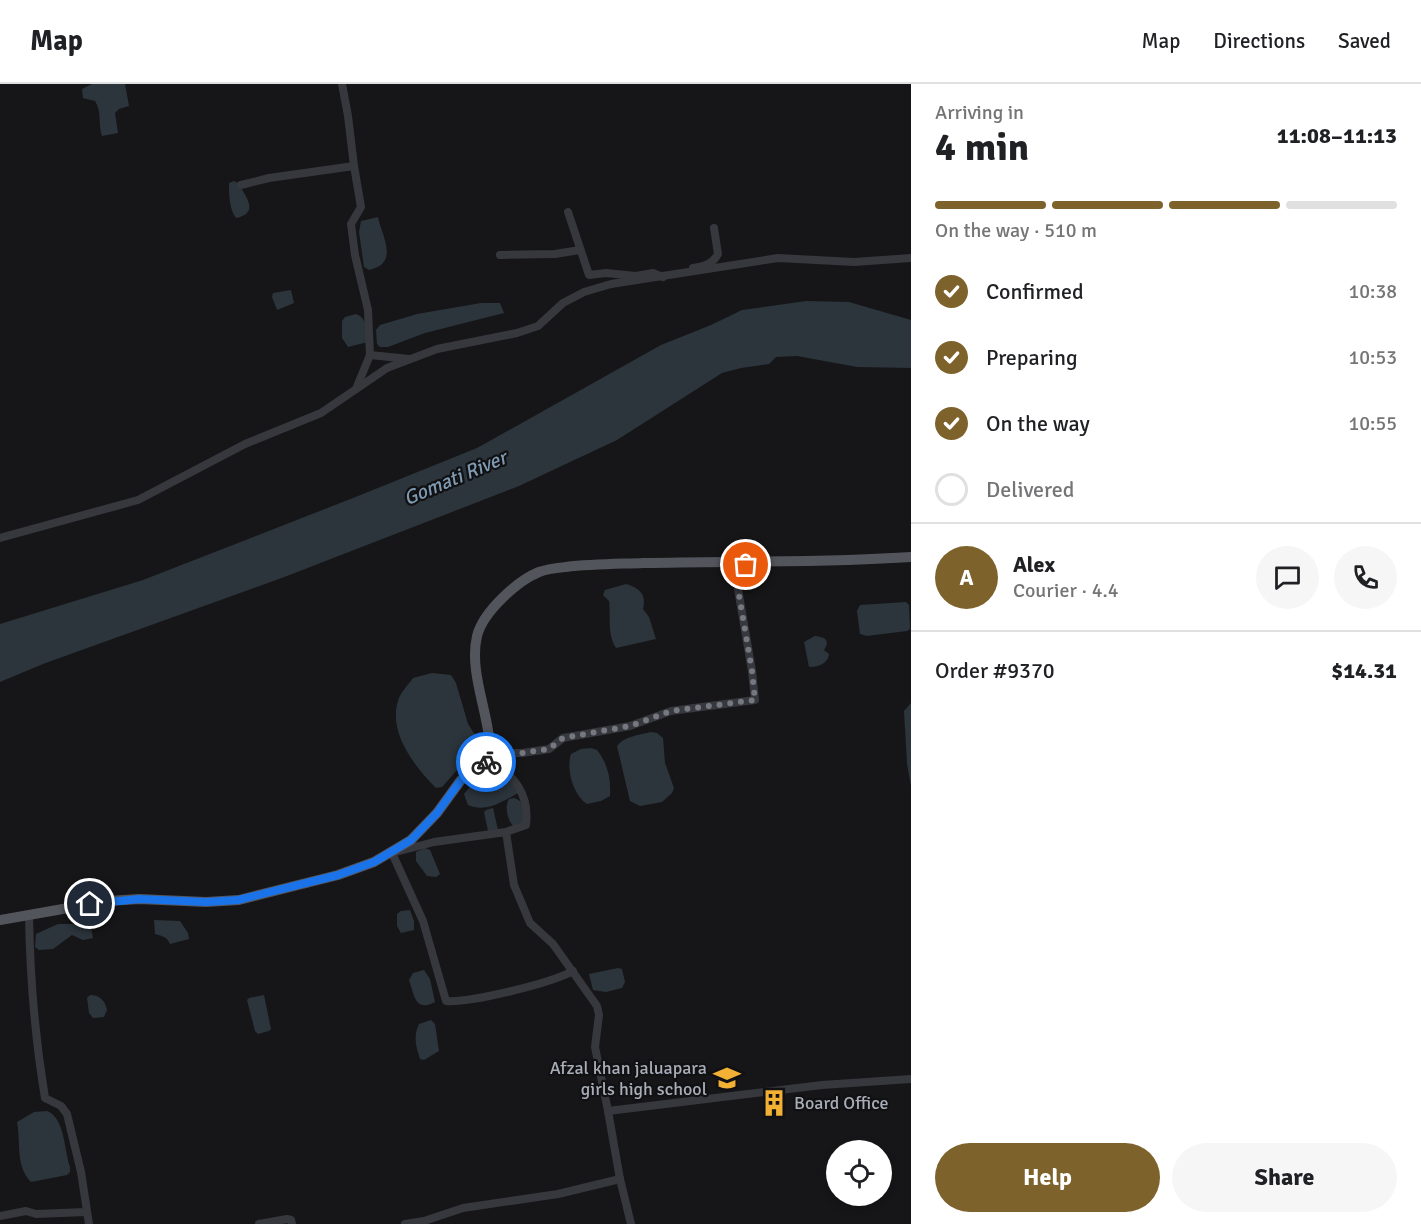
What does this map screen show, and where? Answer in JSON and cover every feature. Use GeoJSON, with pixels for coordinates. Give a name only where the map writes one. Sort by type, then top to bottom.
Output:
{"type":"FeatureCollection","features":[{"type":"Feature","properties":{"kind":"main road"},"geometry":{"type":"LineString","coordinates":[[0,920],[108,901],[238,900],[338,875],[392,853],[411,840],[437,813],[461,780],[490,756],[475,661],[477,635],[488,614],[514,588],[539,572],[602,563],[751,560],[854,561],[911,557]]}},
{"type":"Feature","properties":{"kind":"street"},"geometry":{"type":"LineString","coordinates":[[342,84],[361,207],[351,224],[355,255],[368,310],[370,355],[355,390]]}},
{"type":"Feature","properties":{"kind":"street"},"geometry":{"type":"LineString","coordinates":[[241,185],[269,178],[354,166]]}},
{"type":"Feature","properties":{"kind":"street"},"geometry":{"type":"LineString","coordinates":[[568,212],[589,275],[606,273],[636,276],[660,275],[778,258],[854,262],[911,258]]}},
{"type":"Feature","properties":{"kind":"street"},"geometry":{"type":"LineString","coordinates":[[0,538],[138,500],[245,444],[321,413],[387,368],[410,359],[437,349],[516,333],[538,326],[563,303],[584,292],[611,284],[697,267],[713,261],[718,254],[714,228]]}},
{"type":"Feature","properties":{"kind":"street"},"geometry":{"type":"LineString","coordinates":[[500,255],[555,254],[580,250]]}},
{"type":"Feature","properties":{"kind":"street"},"geometry":{"type":"LineString","coordinates":[[370,355],[410,359]]}},
{"type":"Feature","properties":{"kind":"street"},"geometry":{"type":"LineString","coordinates":[[490,756],[549,749],[563,738],[630,726],[671,711],[755,700],[738,577],[741,570],[751,560]]}},
{"type":"Feature","properties":{"kind":"street"},"geometry":{"type":"LineString","coordinates":[[490,756],[517,782],[527,814],[526,825],[506,832],[434,842],[392,853],[423,921],[446,1001],[487,996],[560,978],[573,971]]}},
{"type":"Feature","properties":{"kind":"street"},"geometry":{"type":"LineString","coordinates":[[506,832],[514,885],[530,923],[553,944],[597,1006],[595,1047],[620,1179],[631,1224]]}},
{"type":"Feature","properties":{"kind":"street"},"geometry":{"type":"LineString","coordinates":[[29,915],[30,960],[39,1062],[45,1098],[61,1106],[67,1114],[81,1172],[89,1224]]}},
{"type":"Feature","properties":{"kind":"street"},"geometry":{"type":"LineString","coordinates":[[608,1111],[822,1084],[911,1079]]}},
{"type":"Feature","properties":{"kind":"street"},"geometry":{"type":"LineString","coordinates":[[405,1224],[423,1221],[463,1208],[558,1194],[620,1179]]}},
{"type":"Feature","properties":{"kind":"street"},"geometry":{"type":"LineString","coordinates":[[0,1216],[26,1211],[36,1214],[86,1212]]}},
{"type":"Feature","properties":{"kind":"street"},"geometry":{"type":"LineString","coordinates":[[258,1224],[287,1219],[291,1220],[292,1224]]}},
{"type":"Feature","properties":{"kind":"water"},"geometry":{"type":"Polygon","coordinates":[[[92,84],[125,84],[129,106],[115,113],[118,133],[102,136],[95,101],[83,98],[82,89],[92,84]]]}},
{"type":"Feature","properties":{"kind":"water"},"geometry":{"type":"Polygon","coordinates":[[[234,181],[238,183],[249,204],[248,212],[236,218],[229,192],[229,183],[234,181]]]}},
{"type":"Feature","properties":{"kind":"water"},"geometry":{"type":"Polygon","coordinates":[[[378,217],[387,255],[378,267],[369,270],[364,267],[359,232],[361,221],[378,217]]]}},
{"type":"Feature","properties":{"kind":"water"},"geometry":{"type":"Polygon","coordinates":[[[291,290],[294,303],[277,310],[272,297],[273,293],[291,290]]]}},
{"type":"Feature","properties":{"kind":"water","name":"Gomati River"},"geometry":{"type":"Polygon","coordinates":[[[806,301],[849,302],[911,320],[911,368],[857,367],[797,356],[776,357],[769,364],[722,373],[617,440],[519,486],[287,576],[43,664],[0,682],[0,624],[143,580],[477,448],[661,345],[742,310],[806,301]]]}},
{"type":"Feature","properties":{"kind":"water"},"geometry":{"type":"Polygon","coordinates":[[[481,303],[500,303],[504,313],[425,333],[388,347],[380,347],[377,344],[376,330],[380,325],[417,314],[481,303]]]}},
{"type":"Feature","properties":{"kind":"water"},"geometry":{"type":"Polygon","coordinates":[[[356,314],[365,322],[368,342],[348,347],[342,338],[342,321],[345,317],[356,314]]]}},
{"type":"Feature","properties":{"kind":"water"},"geometry":{"type":"Polygon","coordinates":[[[626,584],[641,592],[644,599],[643,609],[649,617],[656,639],[616,648],[610,631],[609,601],[603,595],[605,590],[626,584]]]}},
{"type":"Feature","properties":{"kind":"water"},"geometry":{"type":"Polygon","coordinates":[[[906,602],[909,605],[910,629],[867,636],[860,634],[857,611],[860,605],[906,602]]]}},
{"type":"Feature","properties":{"kind":"water"},"geometry":{"type":"Polygon","coordinates":[[[815,636],[826,640],[824,650],[829,654],[827,660],[822,664],[809,667],[804,642],[815,636]]]}},
{"type":"Feature","properties":{"kind":"water"},"geometry":{"type":"Polygon","coordinates":[[[432,673],[451,675],[456,683],[468,724],[479,741],[478,759],[458,769],[442,787],[436,788],[405,749],[397,725],[396,713],[399,698],[413,678],[432,673]]]}},
{"type":"Feature","properties":{"kind":"water"},"geometry":{"type":"Polygon","coordinates":[[[911,703],[911,786],[907,764],[904,711],[911,703]]]}},
{"type":"Feature","properties":{"kind":"water"},"geometry":{"type":"Polygon","coordinates":[[[651,732],[663,738],[665,763],[674,788],[662,802],[640,806],[630,801],[617,746],[628,738],[651,732]]]}},
{"type":"Feature","properties":{"kind":"water"},"geometry":{"type":"Polygon","coordinates":[[[581,749],[597,750],[606,766],[610,796],[587,804],[574,788],[569,767],[571,754],[581,749]]]}},
{"type":"Feature","properties":{"kind":"water"},"geometry":{"type":"Polygon","coordinates":[[[493,770],[499,774],[508,775],[518,793],[487,807],[468,805],[464,794],[475,781],[493,770]]]}},
{"type":"Feature","properties":{"kind":"water"},"geometry":{"type":"Polygon","coordinates":[[[514,798],[522,804],[524,822],[513,826],[508,817],[507,806],[509,799],[514,798]]]}},
{"type":"Feature","properties":{"kind":"water"},"geometry":{"type":"Polygon","coordinates":[[[493,808],[498,830],[488,831],[484,812],[493,808]]]}},
{"type":"Feature","properties":{"kind":"water"},"geometry":{"type":"Polygon","coordinates":[[[425,848],[430,850],[440,874],[436,877],[427,876],[416,861],[416,852],[425,848]]]}},
{"type":"Feature","properties":{"kind":"water"},"geometry":{"type":"Polygon","coordinates":[[[410,910],[414,930],[401,933],[397,926],[397,914],[410,910]]]}},
{"type":"Feature","properties":{"kind":"water"},"geometry":{"type":"Polygon","coordinates":[[[154,920],[180,921],[189,939],[170,944],[164,937],[155,934],[154,920]]]}},
{"type":"Feature","properties":{"kind":"water"},"geometry":{"type":"Polygon","coordinates":[[[58,924],[91,927],[93,938],[83,940],[72,935],[53,949],[39,950],[35,947],[36,934],[58,924]]]}},
{"type":"Feature","properties":{"kind":"water"},"geometry":{"type":"Polygon","coordinates":[[[622,969],[625,982],[622,988],[606,992],[593,990],[589,974],[622,969]]]}},
{"type":"Feature","properties":{"kind":"water"},"geometry":{"type":"Polygon","coordinates":[[[424,970],[430,979],[435,1002],[428,1005],[419,1004],[409,980],[413,973],[424,970]]]}},
{"type":"Feature","properties":{"kind":"water"},"geometry":{"type":"Polygon","coordinates":[[[90,995],[97,996],[103,1001],[107,1010],[104,1017],[93,1018],[89,1013],[87,998],[90,995]]]}},
{"type":"Feature","properties":{"kind":"water"},"geometry":{"type":"Polygon","coordinates":[[[264,995],[271,1029],[258,1034],[255,1031],[247,1000],[264,995]]]}},
{"type":"Feature","properties":{"kind":"water"},"geometry":{"type":"Polygon","coordinates":[[[431,1020],[435,1024],[439,1051],[424,1060],[420,1059],[416,1033],[419,1024],[431,1020]]]}},
{"type":"Feature","properties":{"kind":"water"},"geometry":{"type":"Polygon","coordinates":[[[47,1111],[53,1115],[61,1127],[70,1172],[67,1175],[31,1182],[21,1162],[17,1122],[34,1112],[47,1111]]]}},
{"type":"Feature","properties":{"kind":"way so far"},"geometry":{"type":"LineString","coordinates":[[486,762],[490,758],[490,753],[522,753],[549,749],[563,738],[630,726],[671,711],[755,700],[738,589],[738,577],[746,565]]}},
{"type":"Feature","properties":{"kind":"place","name":"Afzal khan jaluapara girls high school"},"geometry":{"type":"Point","coordinates":[727,1078]}},
{"type":"Feature","properties":{"kind":"place","name":"Board Office"},"geometry":{"type":"Point","coordinates":[774,1103]}},
{"type":"Feature","properties":{"kind":"route"},"geometry":{"type":"LineString","coordinates":[[90,904],[139,899],[206,902],[238,900],[266,895],[338,875],[374,862],[411,840],[437,813],[461,780],[486,762]]}}]}
